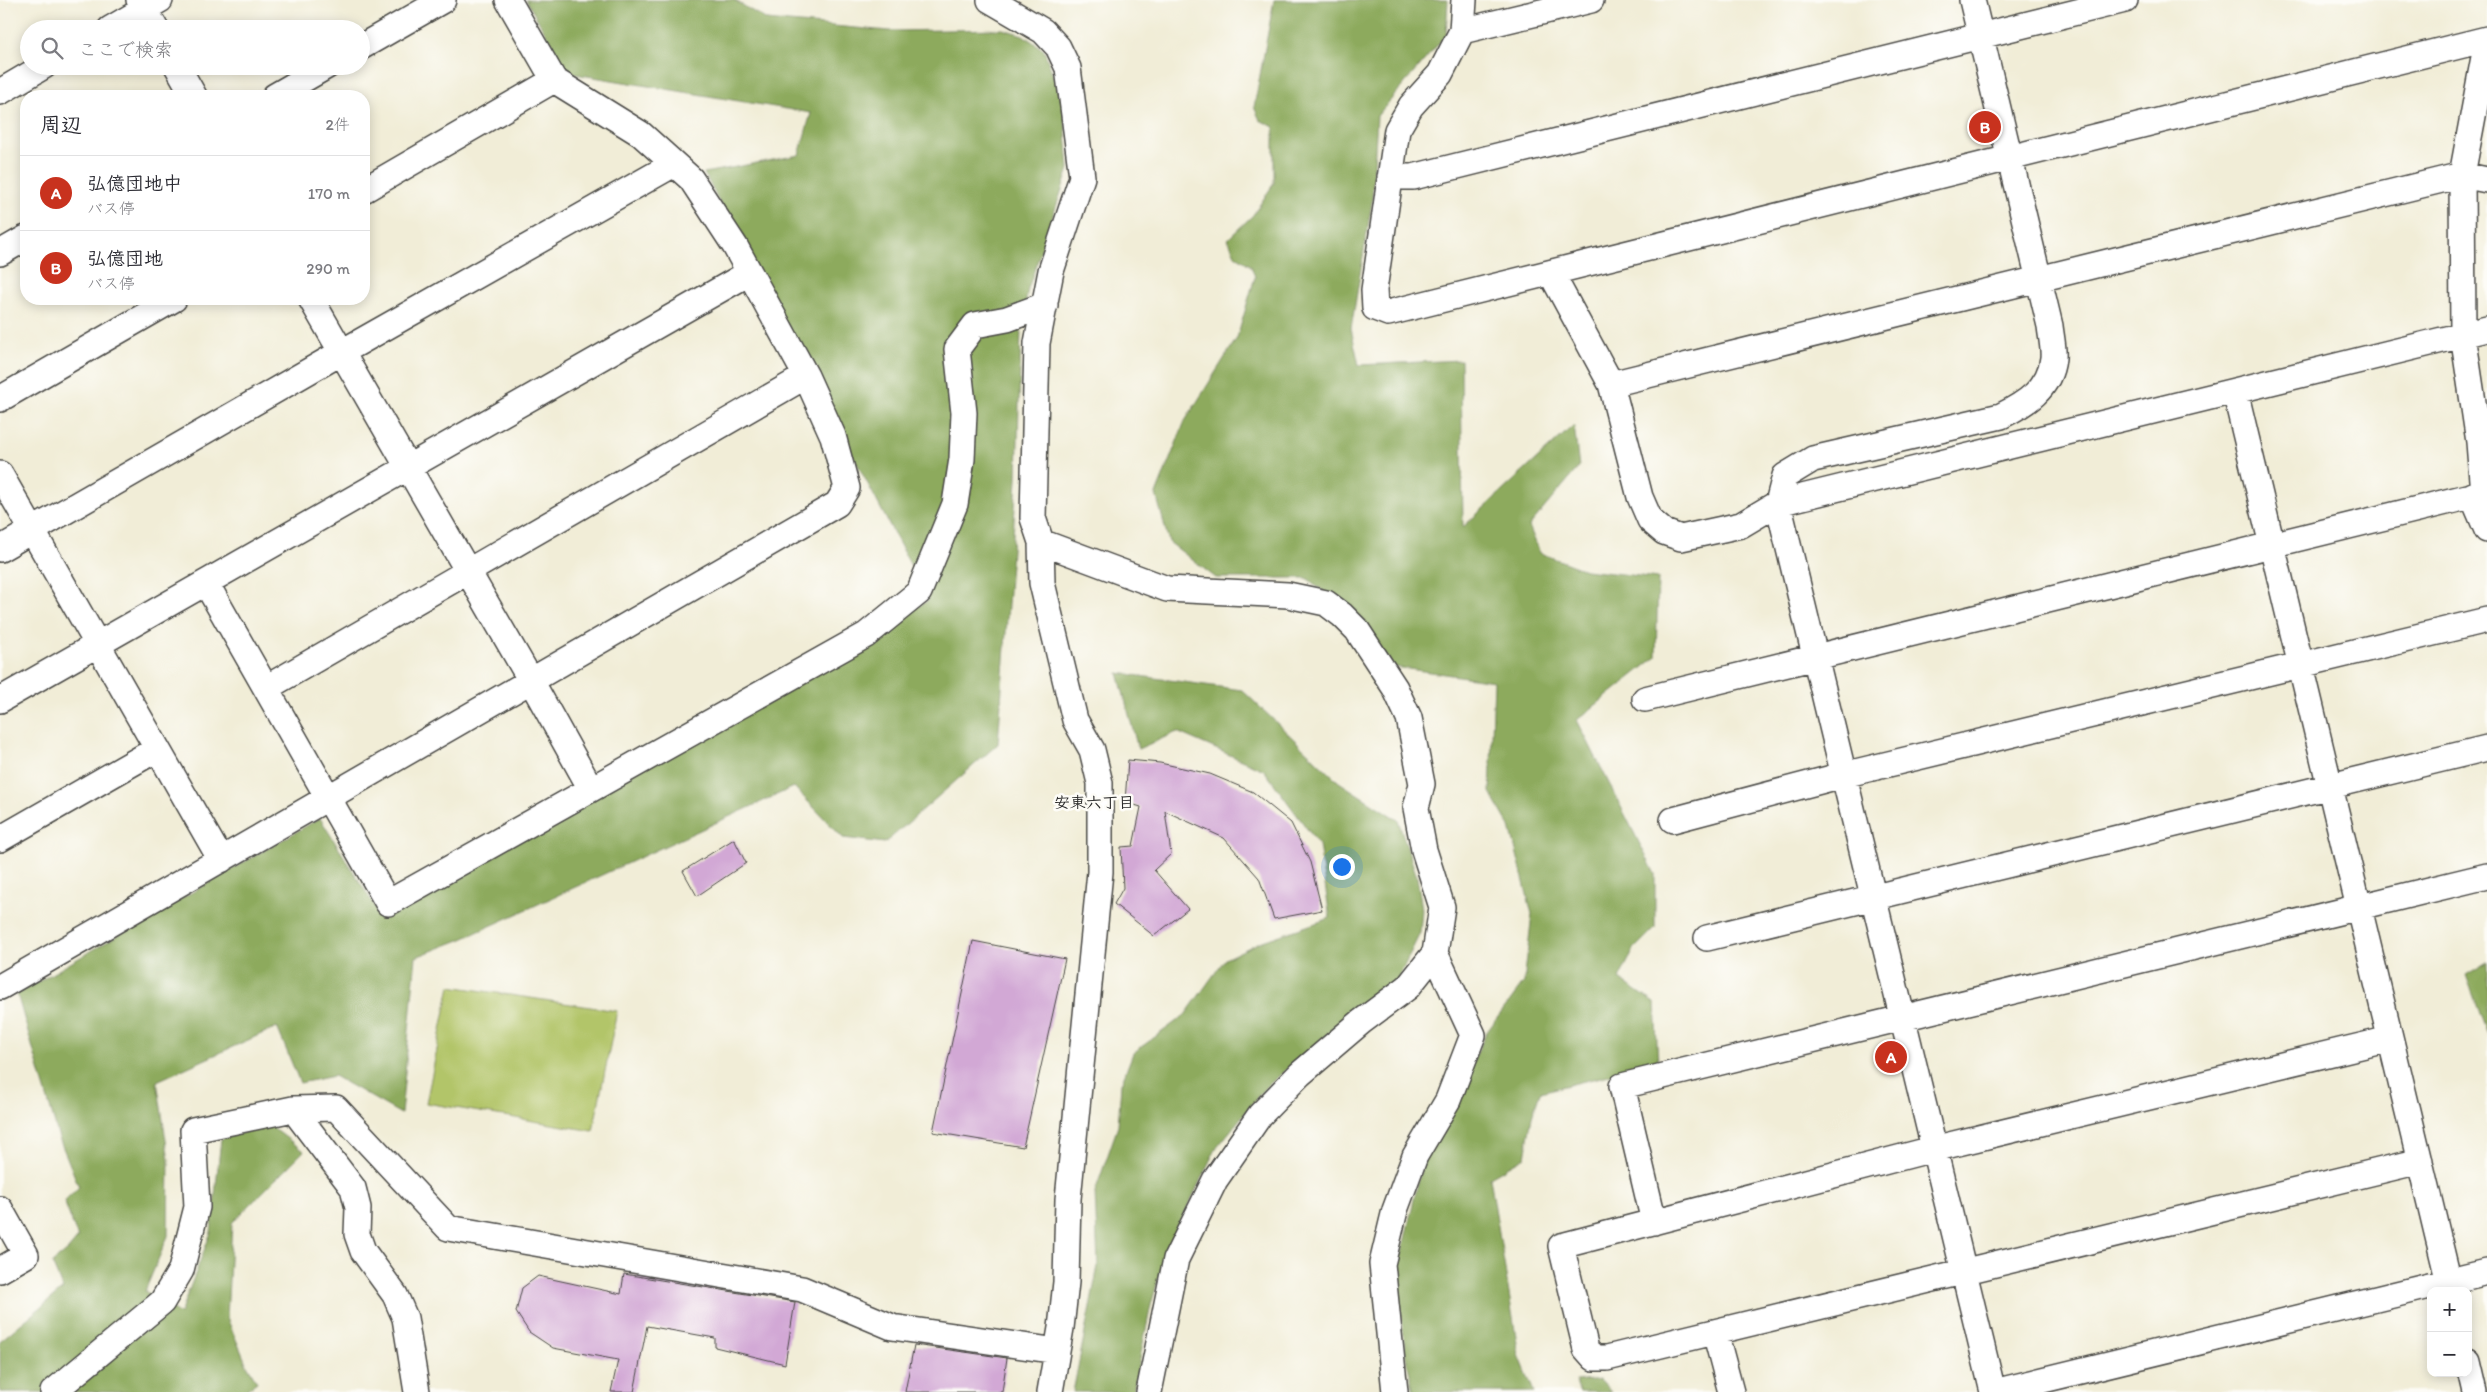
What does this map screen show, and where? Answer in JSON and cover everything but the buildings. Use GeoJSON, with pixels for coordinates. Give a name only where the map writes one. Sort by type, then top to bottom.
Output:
{"type":"FeatureCollection","features":[{"type":"Feature","properties":{"kind":"street"},"geometry":{"type":"LineString","coordinates":[[370,42],[443,0]]}},
{"type":"Feature","properties":{"kind":"street"},"geometry":{"type":"LineString","coordinates":[[0,987],[530,679],[836,504],[847,488],[833,436],[806,376],[749,273],[691,179],[641,134],[554,80],[508,0]]}},
{"type":"Feature","properties":{"kind":"street"},"geometry":{"type":"LineString","coordinates":[[990,0],[1043,31],[1058,47],[1068,68],[1082,177],[1051,271],[1037,343],[1033,484],[1033,518],[1041,542],[1042,583],[1075,720],[1092,750],[1100,783],[1100,872],[1068,1199],[1066,1282],[1050,1392]]}},
{"type":"Feature","properties":{"kind":"street"},"geometry":{"type":"LineString","coordinates":[[1464,0],[1462,31],[1440,74],[1411,106],[1397,130],[1374,290],[1375,308],[1388,313],[2010,156],[2487,40],[2462,176],[2463,335],[2479,442],[2483,493],[1645,699]]}},
{"type":"Feature","properties":{"kind":"street"},"geometry":{"type":"LineString","coordinates":[[1462,31],[1591,0]]}},
{"type":"Feature","properties":{"kind":"street"},"geometry":{"type":"LineString","coordinates":[[1972,0],[2050,326],[2053,358],[2044,384],[2027,403],[2001,416],[1813,459],[1785,476],[1778,503],[1993,1392],[2450,1286],[2487,1272]]}},
{"type":"Feature","properties":{"kind":"street"},"geometry":{"type":"LineString","coordinates":[[1390,177],[1413,178],[2125,0]]}},
{"type":"Feature","properties":{"kind":"street"},"geometry":{"type":"LineString","coordinates":[[128,20],[150,9]]}},
{"type":"Feature","properties":{"kind":"street"},"geometry":{"type":"LineString","coordinates":[[0,92],[29,75]]}},
{"type":"Feature","properties":{"kind":"street"},"geometry":{"type":"LineString","coordinates":[[182,75],[191,90]]}},
{"type":"Feature","properties":{"kind":"street"},"geometry":{"type":"LineString","coordinates":[[285,90],[311,75]]}},
{"type":"Feature","properties":{"kind":"street"},"geometry":{"type":"LineString","coordinates":[[370,187],[554,80]]}},
{"type":"Feature","properties":{"kind":"street"},"geometry":{"type":"LineString","coordinates":[[0,549],[674,164]]}},
{"type":"Feature","properties":{"kind":"street"},"geometry":{"type":"LineString","coordinates":[[1611,384],[2462,176],[2487,180]]}},
{"type":"Feature","properties":{"kind":"street"},"geometry":{"type":"LineString","coordinates":[[0,253],[20,241]]}},
{"type":"Feature","properties":{"kind":"street"},"geometry":{"type":"LineString","coordinates":[[0,700],[749,273]]}},
{"type":"Feature","properties":{"kind":"street"},"geometry":{"type":"LineString","coordinates":[[1551,273],[1611,384],[1640,497],[1650,520],[1664,532],[1681,538],[1741,525],[1778,503],[2487,329]]}},
{"type":"Feature","properties":{"kind":"street"},"geometry":{"type":"LineString","coordinates":[[0,398],[163,305]]}},
{"type":"Feature","properties":{"kind":"street"},"geometry":{"type":"LineString","coordinates":[[315,305],[530,679],[591,789]]}},
{"type":"Feature","properties":{"kind":"street"},"geometry":{"type":"LineString","coordinates":[[206,582],[388,903],[866,635],[919,592],[955,504],[962,460],[964,413],[957,349],[975,325],[1007,319],[1045,305]]}},
{"type":"Feature","properties":{"kind":"street"},"geometry":{"type":"LineString","coordinates":[[266,688],[806,376]]}},
{"type":"Feature","properties":{"kind":"street"},"geometry":{"type":"LineString","coordinates":[[2235,391],[2450,1286]]}},
{"type":"Feature","properties":{"kind":"street"},"geometry":{"type":"LineString","coordinates":[[0,474],[221,860]]}},
{"type":"Feature","properties":{"kind":"street"},"geometry":{"type":"LineString","coordinates":[[2472,496],[2487,530]]}},
{"type":"Feature","properties":{"kind":"street"},"geometry":{"type":"LineString","coordinates":[[1041,542],[1167,589],[1288,595],[1326,603],[1342,615],[1356,630],[1395,688],[1409,718],[1422,784],[1416,808],[1424,850],[1442,908],[1435,953],[1408,987],[1361,1022],[1307,1068],[1267,1108],[1215,1180],[1176,1259],[1149,1392]]}},
{"type":"Feature","properties":{"kind":"street"},"geometry":{"type":"LineString","coordinates":[[1673,820],[1843,775],[2487,620]]}},
{"type":"Feature","properties":{"kind":"street"},"geometry":{"type":"LineString","coordinates":[[1707,938],[2487,748]]}},
{"type":"Feature","properties":{"kind":"street"},"geometry":{"type":"LineString","coordinates":[[0,839],[157,749]]}},
{"type":"Feature","properties":{"kind":"street"},"geometry":{"type":"LineString","coordinates":[[1654,1222],[1622,1086],[2487,876]]}},
{"type":"Feature","properties":{"kind":"street"},"geometry":{"type":"LineString","coordinates":[[1395,1392],[1382,1264],[1395,1210],[1416,1156],[1448,1100],[1472,1035],[1435,953]]}},
{"type":"Feature","properties":{"kind":"street"},"geometry":{"type":"LineString","coordinates":[[2390,1039],[1934,1149],[1561,1246],[1586,1349],[1594,1358],[1607,1358],[2420,1161]]}},
{"type":"Feature","properties":{"kind":"street"},"geometry":{"type":"LineString","coordinates":[[53,1392],[162,1302],[181,1270],[197,1207],[193,1130],[293,1109],[336,1108],[448,1228],[802,1289],[892,1327],[1057,1351]]}},
{"type":"Feature","properties":{"kind":"street"},"geometry":{"type":"LineString","coordinates":[[293,1109],[353,1188],[358,1208],[357,1234],[363,1251],[395,1295],[405,1318],[417,1392]]}},
{"type":"Feature","properties":{"kind":"street"},"geometry":{"type":"LineString","coordinates":[[0,1209],[26,1255],[0,1270]]}},
{"type":"Feature","properties":{"kind":"street"},"geometry":{"type":"LineString","coordinates":[[1715,1332],[1731,1392]]}},
{"type":"Feature","properties":{"kind":"street"},"geometry":{"type":"LineString","coordinates":[[2472,1377],[2475,1392]]}},
{"type":"Feature","properties":{"kind":"green space"},"geometry":{"type":"Polygon","coordinates":[[[526,0],[734,0],[767,20],[889,31],[1003,29],[1023,35],[1044,50],[1064,106],[1069,169],[1028,289],[1021,328],[1017,480],[998,744],[885,843],[843,838],[794,787],[462,939],[416,957],[401,1114],[334,1076],[300,1083],[277,1027],[157,1081],[169,1160],[168,1236],[145,1291],[180,1314],[211,1232],[221,1139],[269,1125],[304,1151],[232,1223],[227,1318],[246,1363],[257,1382],[243,1392],[0,1392],[0,1341],[63,1289],[52,1263],[68,1250],[78,1238],[64,1201],[79,1187],[59,1138],[17,994],[320,818],[383,919],[929,600],[704,173],[799,155],[811,113],[569,73],[526,0]]]}},
{"type":"Feature","properties":{"kind":"green space"},"geometry":{"type":"Polygon","coordinates":[[[1274,0],[1448,0],[1446,35],[1377,116],[1372,202],[1351,329],[1359,365],[1461,360],[1463,527],[1574,425],[1579,467],[1529,526],[1540,553],[1585,570],[1658,578],[1656,657],[1577,720],[1655,874],[1655,928],[1634,949],[1619,979],[1655,1003],[1658,1063],[1540,1092],[1532,1116],[1525,1157],[1490,1177],[1519,1355],[1534,1392],[1414,1392],[1406,1357],[1399,1297],[1399,1265],[1423,1160],[1459,1093],[1486,1033],[1524,982],[1532,914],[1510,827],[1490,792],[1494,681],[1394,667],[1356,619],[1307,578],[1216,578],[1169,542],[1156,494],[1185,421],[1237,338],[1255,277],[1251,266],[1235,255],[1228,239],[1253,215],[1274,183],[1274,127],[1260,120],[1254,107],[1274,0]]]}},
{"type":"Feature","properties":{"kind":"green space"},"geometry":{"type":"Polygon","coordinates":[[[1118,673],[1242,690],[1339,782],[1398,820],[1417,877],[1422,909],[1420,933],[1397,981],[1355,1011],[1265,1088],[1215,1150],[1166,1252],[1151,1305],[1133,1392],[1073,1392],[1098,1266],[1095,1192],[1118,1126],[1121,1084],[1133,1053],[1185,1015],[1225,959],[1260,942],[1330,918],[1319,845],[1264,770],[1177,732],[1138,749],[1118,673]]]}},
{"type":"Feature","properties":{"kind":"green space"},"geometry":{"type":"Polygon","coordinates":[[[2487,962],[2487,1033],[2466,975],[2487,962]]]}},
{"type":"Feature","properties":{"kind":"green space"},"geometry":{"type":"Polygon","coordinates":[[[450,986],[617,1011],[593,1131],[426,1103],[450,986]]]}},
{"type":"Feature","properties":{"kind":"green space"},"geometry":{"type":"Polygon","coordinates":[[[1599,1379],[1611,1392],[1579,1392],[1576,1382],[1599,1379]]]}},
{"type":"Feature","properties":{"kind":"place","name":"弘億団地"},"geometry":{"type":"Point","coordinates":[1985,127]}},
{"type":"Feature","properties":{"kind":"place","name":"弘億団地中"},"geometry":{"type":"Point","coordinates":[1891,1057]}},
{"type":"Feature","properties":{"kind":"district","name":"安東六丁目"},"geometry":{"type":"Point","coordinates":[1094,802]}}]}
